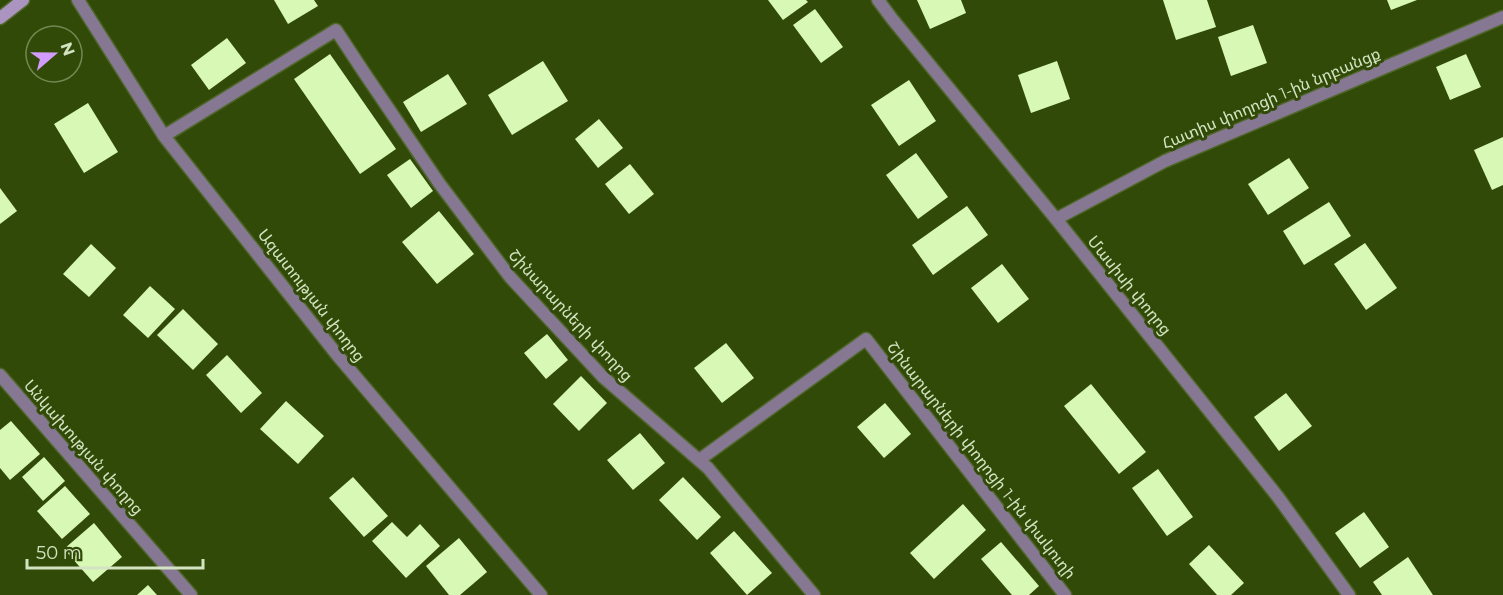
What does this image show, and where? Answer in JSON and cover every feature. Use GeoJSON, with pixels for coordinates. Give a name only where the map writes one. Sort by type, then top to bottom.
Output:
{"type":"FeatureCollection","features":[{"type":"Feature","properties":{"kind":"main road"},"geometry":{"type":"LineString","coordinates":[[0,18],[23,0]]}},
{"type":"Feature","properties":{"kind":"street","name":"Ազատության փողոց"},"geometry":{"type":"LineString","coordinates":[[78,0],[164,136],[338,356],[541,595]]}},
{"type":"Feature","properties":{"kind":"street","name":"Մասիսի փողոց"},"geometry":{"type":"LineString","coordinates":[[878,0],[1278,497],[1349,595]]}},
{"type":"Feature","properties":{"kind":"street","name":"Հատիս փողոցի 1-ին նրբանցք"},"geometry":{"type":"LineString","coordinates":[[1056,219],[1165,161],[1503,17]]}},
{"type":"Feature","properties":{"kind":"street","name":"Շինարարների փողոց"},"geometry":{"type":"LineString","coordinates":[[164,136],[336,30],[439,183],[510,278],[603,377],[708,468],[814,595]]}},
{"type":"Feature","properties":{"kind":"street","name":"Շինարարների փողոցի 1-ին փակուղի"},"geometry":{"type":"LineString","coordinates":[[699,460],[866,339],[1065,595]]}},
{"type":"Feature","properties":{"kind":"street","name":"Անկախության փողոց"},"geometry":{"type":"LineString","coordinates":[[0,375],[191,595]]}},
{"type":"Feature","properties":{"kind":"building"},"geometry":{"type":"Polygon","coordinates":[[[274,0],[314,0],[318,6],[288,24],[274,0]]]}},
{"type":"Feature","properties":{"kind":"building"},"geometry":{"type":"Polygon","coordinates":[[[768,0],[806,0],[808,2],[783,20],[768,0]]]}},
{"type":"Feature","properties":{"kind":"building"},"geometry":{"type":"Polygon","coordinates":[[[917,0],[961,0],[966,13],[930,29],[917,0]]]}},
{"type":"Feature","properties":{"kind":"building"},"geometry":{"type":"Polygon","coordinates":[[[1163,0],[1207,0],[1216,27],[1176,40],[1163,0]]]}},
{"type":"Feature","properties":{"kind":"building"},"geometry":{"type":"Polygon","coordinates":[[[1387,0],[1417,0],[1391,10],[1387,0]]]}},
{"type":"Feature","properties":{"kind":"building"},"geometry":{"type":"Polygon","coordinates":[[[815,9],[843,47],[821,63],[793,25],[815,9]]]}},
{"type":"Feature","properties":{"kind":"building"},"geometry":{"type":"Polygon","coordinates":[[[1253,25],[1267,63],[1231,76],[1218,37],[1253,25]]]}},
{"type":"Feature","properties":{"kind":"building"},"geometry":{"type":"Polygon","coordinates":[[[227,38],[246,63],[209,90],[191,65],[227,38]]]}},
{"type":"Feature","properties":{"kind":"building"},"geometry":{"type":"Polygon","coordinates":[[[330,54],[396,149],[360,174],[294,79],[330,54]]]}},
{"type":"Feature","properties":{"kind":"building"},"geometry":{"type":"Polygon","coordinates":[[[1466,54],[1481,87],[1450,100],[1436,67],[1466,54]]]}},
{"type":"Feature","properties":{"kind":"building"},"geometry":{"type":"Polygon","coordinates":[[[543,61],[568,101],[512,135],[488,95],[543,61]]]}},
{"type":"Feature","properties":{"kind":"building"},"geometry":{"type":"Polygon","coordinates":[[[1057,61],[1070,99],[1031,113],[1018,75],[1057,61]]]}},
{"type":"Feature","properties":{"kind":"building"},"geometry":{"type":"Polygon","coordinates":[[[448,74],[467,104],[421,132],[403,102],[448,74]]]}},
{"type":"Feature","properties":{"kind":"building"},"geometry":{"type":"Polygon","coordinates":[[[909,80],[936,121],[899,146],[871,105],[909,80]]]}},
{"type":"Feature","properties":{"kind":"building"},"geometry":{"type":"Polygon","coordinates":[[[88,103],[118,152],[84,173],[54,124],[88,103]]]}},
{"type":"Feature","properties":{"kind":"building"},"geometry":{"type":"Polygon","coordinates":[[[599,119],[623,148],[598,168],[575,139],[599,119]]]}},
{"type":"Feature","properties":{"kind":"building"},"geometry":{"type":"Polygon","coordinates":[[[1503,137],[1503,185],[1492,190],[1474,150],[1503,137]]]}},
{"type":"Feature","properties":{"kind":"building"},"geometry":{"type":"Polygon","coordinates":[[[916,153],[948,197],[918,219],[886,175],[916,153]]]}},
{"type":"Feature","properties":{"kind":"building"},"geometry":{"type":"Polygon","coordinates":[[[1289,158],[1309,188],[1268,215],[1248,184],[1289,158]]]}},
{"type":"Feature","properties":{"kind":"building"},"geometry":{"type":"Polygon","coordinates":[[[410,159],[433,191],[411,208],[387,175],[410,159]]]}},
{"type":"Feature","properties":{"kind":"building"},"geometry":{"type":"Polygon","coordinates":[[[630,164],[654,194],[629,214],[605,184],[630,164]]]}},
{"type":"Feature","properties":{"kind":"building"},"geometry":{"type":"Polygon","coordinates":[[[0,188],[17,211],[0,224],[0,188]]]}},
{"type":"Feature","properties":{"kind":"building"},"geometry":{"type":"Polygon","coordinates":[[[1329,202],[1351,236],[1304,265],[1283,231],[1329,202]]]}},
{"type":"Feature","properties":{"kind":"building"},"geometry":{"type":"Polygon","coordinates":[[[967,206],[988,235],[933,275],[912,245],[967,206]]]}},
{"type":"Feature","properties":{"kind":"building"},"geometry":{"type":"Polygon","coordinates":[[[439,211],[474,254],[437,284],[402,242],[439,211]]]}},
{"type":"Feature","properties":{"kind":"building"},"geometry":{"type":"Polygon","coordinates":[[[1365,243],[1397,288],[1366,310],[1334,264],[1365,243]]]}},
{"type":"Feature","properties":{"kind":"building"},"geometry":{"type":"Polygon","coordinates":[[[91,244],[116,268],[89,297],[63,274],[91,244]]]}},
{"type":"Feature","properties":{"kind":"building"},"geometry":{"type":"Polygon","coordinates":[[[1002,264],[1029,299],[998,323],[971,288],[1002,264]]]}},
{"type":"Feature","properties":{"kind":"building"},"geometry":{"type":"Polygon","coordinates":[[[150,286],[175,309],[148,338],[123,315],[150,286]]]}},
{"type":"Feature","properties":{"kind":"building"},"geometry":{"type":"Polygon","coordinates":[[[183,309],[218,344],[193,370],[157,335],[183,309]]]}},
{"type":"Feature","properties":{"kind":"building"},"geometry":{"type":"Polygon","coordinates":[[[547,334],[568,360],[546,379],[524,353],[547,334]]]}},
{"type":"Feature","properties":{"kind":"building"},"geometry":{"type":"Polygon","coordinates":[[[726,343],[754,378],[722,403],[694,368],[726,343]]]}},
{"type":"Feature","properties":{"kind":"building"},"geometry":{"type":"Polygon","coordinates":[[[227,355],[262,393],[241,413],[206,375],[227,355]]]}},
{"type":"Feature","properties":{"kind":"building"},"geometry":{"type":"Polygon","coordinates":[[[581,376],[607,403],[579,431],[553,404],[581,376]]]}},
{"type":"Feature","properties":{"kind":"building"},"geometry":{"type":"Polygon","coordinates":[[[1091,384],[1146,452],[1119,474],[1064,406],[1091,384]]]}},
{"type":"Feature","properties":{"kind":"building"},"geometry":{"type":"Polygon","coordinates":[[[1286,393],[1312,426],[1279,451],[1254,417],[1286,393]]]}},
{"type":"Feature","properties":{"kind":"building"},"geometry":{"type":"Polygon","coordinates":[[[286,401],[324,436],[298,464],[260,429],[286,401]]]}},
{"type":"Feature","properties":{"kind":"building"},"geometry":{"type":"Polygon","coordinates":[[[885,403],[911,434],[884,458],[857,427],[885,403]]]}},
{"type":"Feature","properties":{"kind":"building"},"geometry":{"type":"Polygon","coordinates":[[[11,421],[40,454],[10,480],[0,468],[0,430],[11,421]]]}},
{"type":"Feature","properties":{"kind":"building"},"geometry":{"type":"Polygon","coordinates":[[[640,433],[665,463],[633,490],[607,460],[640,433]]]}},
{"type":"Feature","properties":{"kind":"building"},"geometry":{"type":"Polygon","coordinates":[[[44,457],[65,481],[43,501],[22,477],[44,457]]]}},
{"type":"Feature","properties":{"kind":"building"},"geometry":{"type":"Polygon","coordinates":[[[1158,469],[1193,517],[1167,536],[1132,488],[1158,469]]]}},
{"type":"Feature","properties":{"kind":"building"},"geometry":{"type":"Polygon","coordinates":[[[353,477],[388,516],[364,537],[329,498],[353,477]]]}},
{"type":"Feature","properties":{"kind":"building"},"geometry":{"type":"Polygon","coordinates":[[[683,477],[721,517],[697,540],[659,500],[683,477]]]}},
{"type":"Feature","properties":{"kind":"building"},"geometry":{"type":"Polygon","coordinates":[[[65,486],[90,514],[62,539],[37,511],[65,486]]]}},
{"type":"Feature","properties":{"kind":"building"},"geometry":{"type":"Polygon","coordinates":[[[963,504],[986,530],[934,579],[910,553],[963,504]]]}},
{"type":"Feature","properties":{"kind":"building"},"geometry":{"type":"Polygon","coordinates":[[[1364,512],[1389,547],[1360,568],[1335,533],[1364,512]]]}},
{"type":"Feature","properties":{"kind":"building"},"geometry":{"type":"Polygon","coordinates":[[[392,522],[407,537],[420,524],[440,546],[406,578],[372,541],[392,522]]]}},
{"type":"Feature","properties":{"kind":"building"},"geometry":{"type":"Polygon","coordinates":[[[94,523],[122,557],[93,582],[64,549],[94,523]]]}},
{"type":"Feature","properties":{"kind":"building"},"geometry":{"type":"Polygon","coordinates":[[[734,531],[772,573],[747,595],[710,553],[734,531]]]}},
{"type":"Feature","properties":{"kind":"building"},"geometry":{"type":"Polygon","coordinates":[[[459,538],[487,572],[460,595],[449,595],[426,566],[459,538]]]}},
{"type":"Feature","properties":{"kind":"building"},"geometry":{"type":"Polygon","coordinates":[[[1001,542],[1039,586],[1029,595],[1012,595],[981,559],[1001,542]]]}},
{"type":"Feature","properties":{"kind":"building"},"geometry":{"type":"Polygon","coordinates":[[[1209,545],[1244,583],[1231,595],[1217,595],[1189,564],[1209,545]]]}},
{"type":"Feature","properties":{"kind":"building"},"geometry":{"type":"Polygon","coordinates":[[[1408,557],[1433,595],[1382,595],[1373,582],[1408,557]]]}},
{"type":"Feature","properties":{"kind":"building"},"geometry":{"type":"Polygon","coordinates":[[[148,585],[157,595],[137,595],[148,585]]]}}]}
